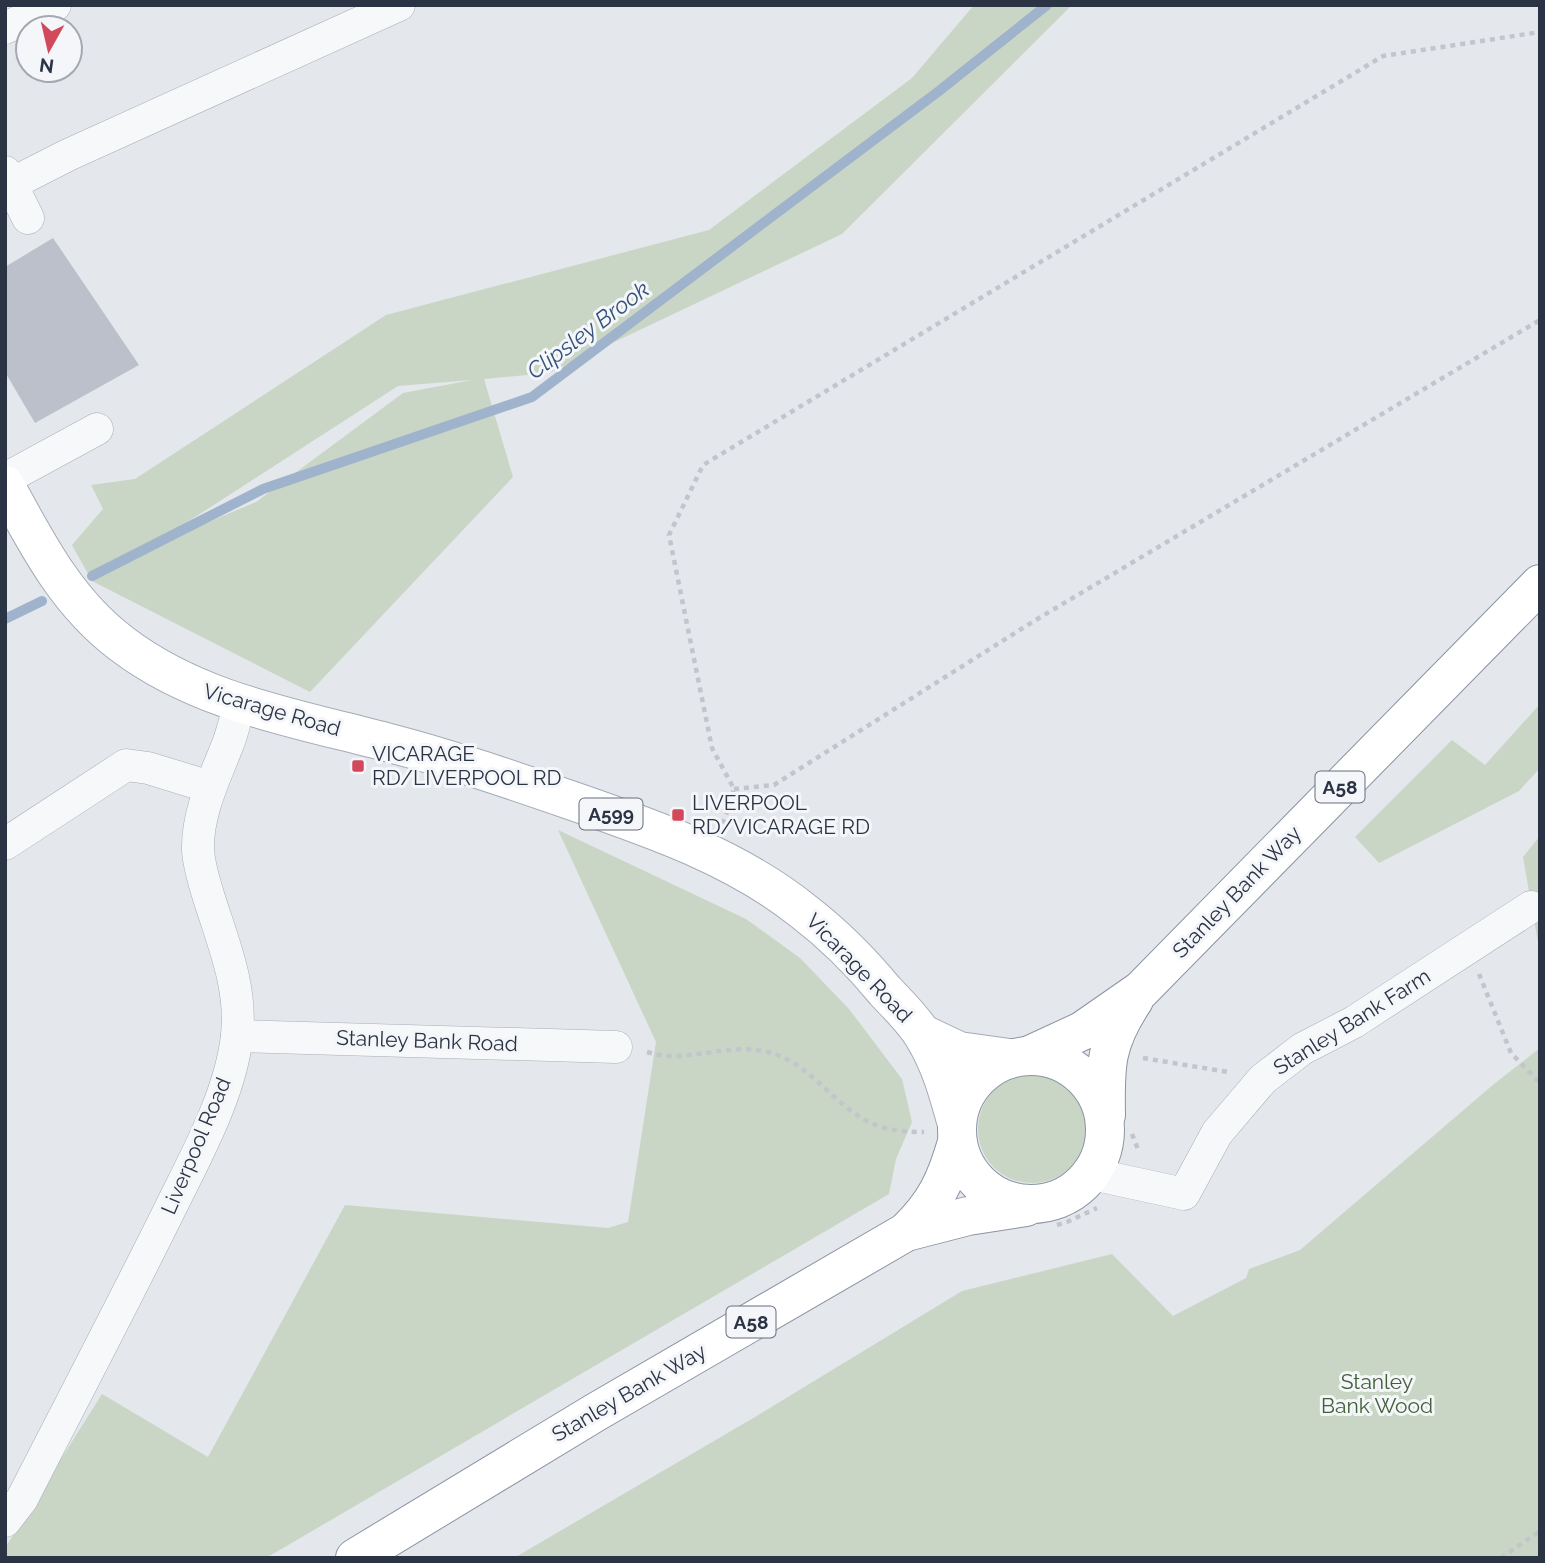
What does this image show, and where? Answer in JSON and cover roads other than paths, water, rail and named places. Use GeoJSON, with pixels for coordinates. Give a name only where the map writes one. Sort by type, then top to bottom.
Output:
{"type":"FeatureCollection","features":[{"type":"Feature","properties":{"kind":"main road","name":"Vicarage Road"},"geometry":{"type":"LineString","coordinates":[[5,485],[43,556],[76,602],[100,627],[150,664],[178,680],[240,703],[417,750],[645,826],[713,855],[770,888],[803,911],[867,970],[923,1034],[938,1063],[948,1132]]}},
{"type":"Feature","properties":{"kind":"main road","name":"Stanley Bank Way"},"geometry":{"type":"LineString","coordinates":[[1119,1130],[1105,1069],[1109,1048],[1120,1020],[1141,990],[1540,584]]}},
{"type":"Feature","properties":{"kind":"main road","name":"Stanley Bank Way"},"geometry":{"type":"LineString","coordinates":[[1019,1057],[1082,1031],[1141,990]]}},
{"type":"Feature","properties":{"kind":"main road","name":"Vicarage Road"},"geometry":{"type":"LineString","coordinates":[[923,1034],[959,1051],[1019,1057]]}},
{"type":"Feature","properties":{"kind":"main road"},"geometry":{"type":"LineString","coordinates":[[1019,1057],[1052,1058],[1071,1067],[1089,1083],[1119,1130]]}},
{"type":"Feature","properties":{"kind":"main road","name":"A58"},"geometry":{"type":"LineString","coordinates":[[948,1132],[973,1083],[989,1068],[1019,1057]]}},
{"type":"Feature","properties":{"kind":"main road","name":"A58"},"geometry":{"type":"LineString","coordinates":[[1035,1205],[1057,1200],[1076,1189],[1092,1174],[1102,1152],[1119,1130]]}},
{"type":"Feature","properties":{"kind":"main road","name":"Stanley Bank Way"},"geometry":{"type":"LineString","coordinates":[[355,1558],[596,1412],[905,1232],[921,1218],[940,1190],[948,1132]]}},
{"type":"Feature","properties":{"kind":"main road"},"geometry":{"type":"LineString","coordinates":[[948,1132],[963,1163],[975,1180],[992,1194],[1013,1203],[1035,1205]]}},
{"type":"Feature","properties":{"kind":"main road","name":"Stanley Bank Way"},"geometry":{"type":"LineString","coordinates":[[905,1232],[968,1216],[1035,1205]]}},
{"type":"Feature","properties":{"kind":"street"},"geometry":{"type":"LineString","coordinates":[[5,28],[55,5]]}},
{"type":"Feature","properties":{"kind":"street"},"geometry":{"type":"LineString","coordinates":[[28,218],[8,178],[68,155],[399,5]]}},
{"type":"Feature","properties":{"kind":"street"},"geometry":{"type":"LineString","coordinates":[[5,479],[97,429]]}},
{"type":"Feature","properties":{"kind":"street","name":"Liverpool Road"},"geometry":{"type":"LineString","coordinates":[[5,1521],[22,1499],[135,1281],[200,1149],[231,1066],[237,1036],[238,1006],[233,974],[202,878],[198,849],[210,788],[229,741],[240,703]]}},
{"type":"Feature","properties":{"kind":"street"},"geometry":{"type":"LineString","coordinates":[[5,844],[126,765],[148,768],[210,788]]}},
{"type":"Feature","properties":{"kind":"street","name":"Stanley Bank Farm"},"geometry":{"type":"LineString","coordinates":[[1092,1174],[1184,1194],[1217,1133],[1263,1079],[1302,1049],[1354,1022],[1531,907]]}},
{"type":"Feature","properties":{"kind":"street","name":"Stanley Bank Road"},"geometry":{"type":"LineString","coordinates":[[237,1036],[616,1046]]}},
{"type":"Feature","properties":{"kind":"waterway","name":"Clipsley Brook"},"geometry":{"type":"LineString","coordinates":[[92,576],[263,489],[532,397],[939,91],[1047,5]]}},
{"type":"Feature","properties":{"kind":"waterway"},"geometry":{"type":"LineString","coordinates":[[5,619],[42,601]]}},
{"type":"Feature","properties":{"kind":"place","name":"VICARAGE RD/LIVERPOOL RD"},"geometry":{"type":"Point","coordinates":[358,766]}},
{"type":"Feature","properties":{"kind":"place","name":"LIVERPOOL RD/VICARAGE RD"},"geometry":{"type":"Point","coordinates":[678,815]}},
{"type":"Feature","properties":{"kind":"park label","name":"Stanley Bank Wood"},"geometry":{"type":"Point","coordinates":[1377,1394]}}]}
